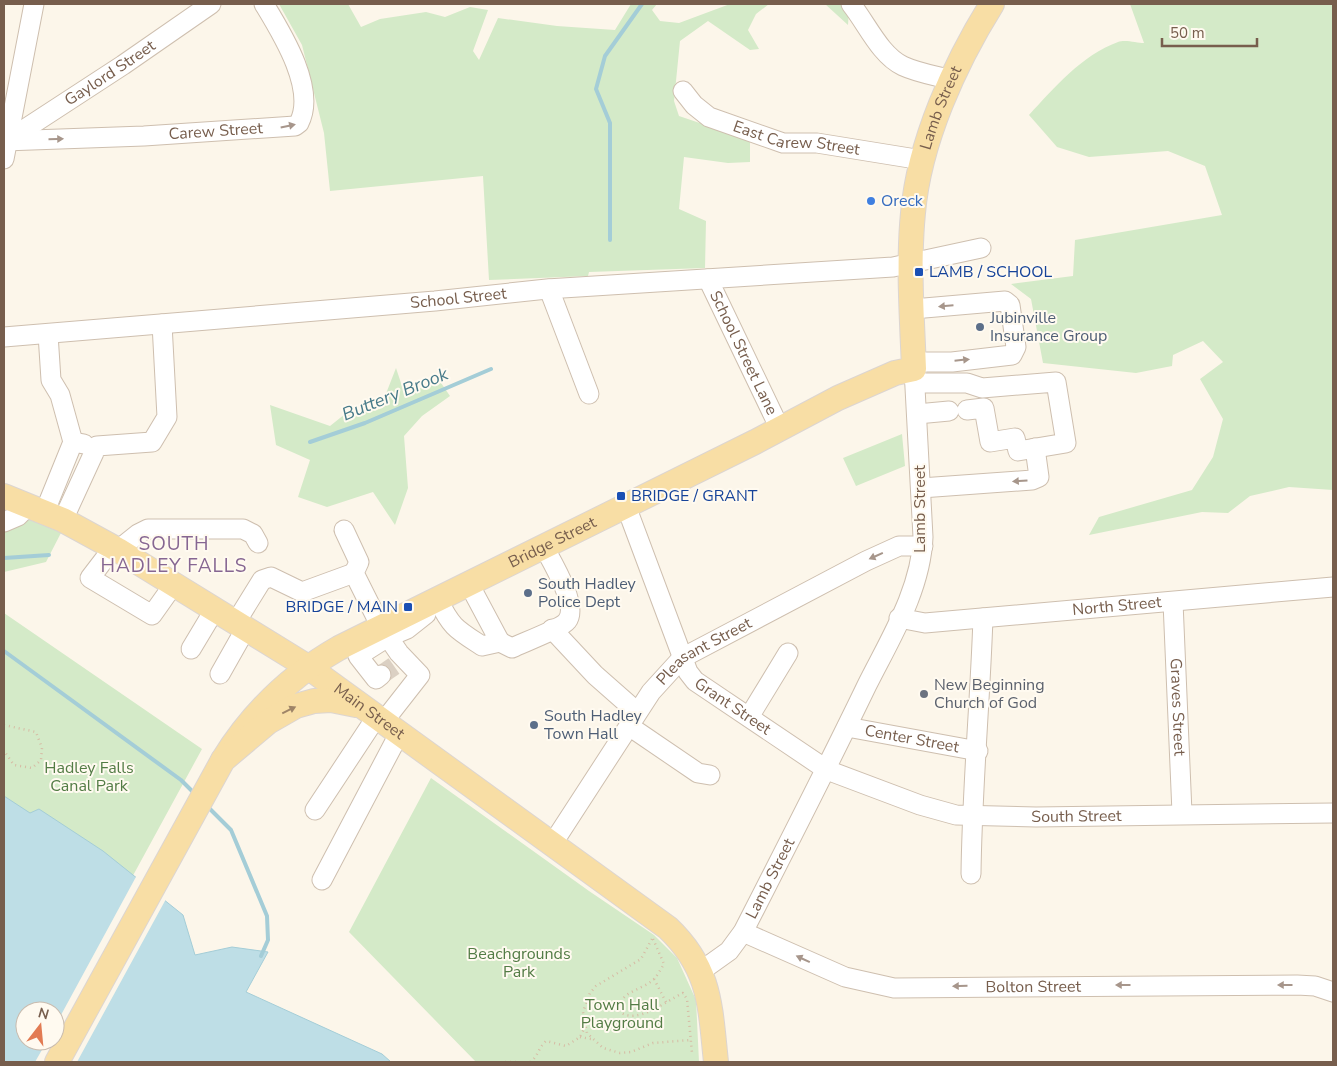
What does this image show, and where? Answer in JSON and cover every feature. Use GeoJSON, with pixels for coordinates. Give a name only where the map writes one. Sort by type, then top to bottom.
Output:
{"type":"FeatureCollection","features":[{"type":"Feature","properties":{"kind":"main road","name":"Lamb Street"},"geometry":{"type":"LineString","coordinates":[[914,371],[913,213],[922,160],[952,80],[992,4]]}},
{"type":"Feature","properties":{"kind":"main road","name":"Bridge Street"},"geometry":{"type":"LineString","coordinates":[[223,760],[266,703],[308,667],[385,659],[430,604],[854,391],[895,373],[914,371]]}},
{"type":"Feature","properties":{"kind":"main road","name":"Main Street"},"geometry":{"type":"LineString","coordinates":[[4,496],[46,512],[115,549],[308,667],[668,928],[688,949],[701,971],[712,1028],[716,1062]]}},
{"type":"Feature","properties":{"kind":"main road"},"geometry":{"type":"LineString","coordinates":[[57,1062],[223,760],[268,722],[296,706],[314,701],[331,700],[377,716]]}},
{"type":"Feature","properties":{"kind":"street"},"geometry":{"type":"LineString","coordinates":[[4,159],[6,140],[34,4]]}},
{"type":"Feature","properties":{"kind":"street","name":"Gaylord Street"},"geometry":{"type":"LineString","coordinates":[[6,140],[123,65],[211,4]]}},
{"type":"Feature","properties":{"kind":"street","name":"Carew Street"},"geometry":{"type":"LineString","coordinates":[[6,140],[162,136],[295,126],[300,123],[304,98],[298,73],[286,44],[264,4]]}},
{"type":"Feature","properties":{"kind":"street"},"geometry":{"type":"LineString","coordinates":[[852,4],[886,53],[894,60],[912,70],[952,80]]}},
{"type":"Feature","properties":{"kind":"street","name":"East Carew Street"},"geometry":{"type":"LineString","coordinates":[[683,90],[694,105],[709,116],[783,143],[817,142],[922,160]]}},
{"type":"Feature","properties":{"kind":"street","name":"School Street"},"geometry":{"type":"LineString","coordinates":[[4,337],[549,289],[893,267],[981,248]]}},
{"type":"Feature","properties":{"kind":"street","name":"School Street Lane"},"geometry":{"type":"LineString","coordinates":[[708,279],[780,429]]}},
{"type":"Feature","properties":{"kind":"street"},"geometry":{"type":"LineString","coordinates":[[549,289],[589,394]]}},
{"type":"Feature","properties":{"kind":"street"},"geometry":{"type":"LineString","coordinates":[[913,309],[1005,301],[1010,305],[1016,347],[1012,355],[1016,385]]}},
{"type":"Feature","properties":{"kind":"street"},"geometry":{"type":"LineString","coordinates":[[73,442],[96,446],[152,442],[167,417],[162,324]]}},
{"type":"Feature","properties":{"kind":"street"},"geometry":{"type":"LineString","coordinates":[[46,512],[73,442],[60,395],[51,380],[48,334]]}},
{"type":"Feature","properties":{"kind":"street"},"geometry":{"type":"LineString","coordinates":[[914,371],[952,362],[1012,355]]}},
{"type":"Feature","properties":{"kind":"street"},"geometry":{"type":"LineString","coordinates":[[914,371],[982,388],[1056,382],[1066,443],[1018,452],[1015,438],[990,442],[967,410]]}},
{"type":"Feature","properties":{"kind":"street","name":"Lamb Street"},"geometry":{"type":"LineString","coordinates":[[701,971],[728,951],[743,932],[827,770],[917,577],[923,546],[914,371]]}},
{"type":"Feature","properties":{"kind":"street"},"geometry":{"type":"LineString","coordinates":[[967,410],[982,388]]}},
{"type":"Feature","properties":{"kind":"street"},"geometry":{"type":"LineString","coordinates":[[917,414],[967,410]]}},
{"type":"Feature","properties":{"kind":"street"},"geometry":{"type":"LineString","coordinates":[[4,522],[18,516],[46,512],[96,446]]}},
{"type":"Feature","properties":{"kind":"street"},"geometry":{"type":"LineString","coordinates":[[921,488],[1032,480],[1039,477],[1035,448]]}},
{"type":"Feature","properties":{"kind":"street","name":"Grant Street"},"geometry":{"type":"LineString","coordinates":[[626,506],[688,672],[695,681],[827,770]]}},
{"type":"Feature","properties":{"kind":"street"},"geometry":{"type":"LineString","coordinates":[[174,584],[152,615],[90,578],[115,549],[138,534],[157,528],[243,529],[253,534],[258,543]]}},
{"type":"Feature","properties":{"kind":"street"},"geometry":{"type":"LineString","coordinates":[[322,880],[377,716],[385,659],[354,573],[359,562],[344,530]]}},
{"type":"Feature","properties":{"kind":"street","name":"Pleasant Street"},"geometry":{"type":"LineString","coordinates":[[553,844],[651,692],[682,658],[866,561],[899,546],[923,546]]}},
{"type":"Feature","properties":{"kind":"street"},"geometry":{"type":"LineString","coordinates":[[469,584],[500,642],[512,648],[566,623],[571,614],[570,602],[544,547]]}},
{"type":"Feature","properties":{"kind":"street"},"geometry":{"type":"LineString","coordinates":[[220,674],[262,580],[271,577],[302,592],[354,573]]}},
{"type":"Feature","properties":{"kind":"street","name":"North Street"},"geometry":{"type":"LineString","coordinates":[[899,618],[925,623],[1333,587]]}},
{"type":"Feature","properties":{"kind":"street","name":"Graves Street"},"geometry":{"type":"LineString","coordinates":[[1173,602],[1182,813]]}},
{"type":"Feature","properties":{"kind":"street"},"geometry":{"type":"LineString","coordinates":[[430,604],[450,624],[482,646],[500,642]]}},
{"type":"Feature","properties":{"kind":"street"},"geometry":{"type":"LineString","coordinates":[[191,649],[215,609]]}},
{"type":"Feature","properties":{"kind":"street"},"geometry":{"type":"LineString","coordinates":[[971,874],[972,816],[978,751],[983,618]]}},
{"type":"Feature","properties":{"kind":"street"},"geometry":{"type":"LineString","coordinates":[[552,629],[633,719],[698,774],[710,775]]}},
{"type":"Feature","properties":{"kind":"street"},"geometry":{"type":"LineString","coordinates":[[749,717],[788,653]]}},
{"type":"Feature","properties":{"kind":"street"},"geometry":{"type":"LineString","coordinates":[[315,810],[377,716],[420,675],[385,659]]}},
{"type":"Feature","properties":{"kind":"street","name":"Center Street"},"geometry":{"type":"LineString","coordinates":[[847,727],[978,751]]}},
{"type":"Feature","properties":{"kind":"street","name":"South Street"},"geometry":{"type":"LineString","coordinates":[[827,770],[920,805],[956,815],[1036,817],[1182,813],[1333,813]]}},
{"type":"Feature","properties":{"kind":"street","name":"Bolton Street"},"geometry":{"type":"LineString","coordinates":[[743,932],[844,977],[894,988],[1297,985],[1315,986],[1333,992]]}},
{"type":"Feature","properties":{"kind":"path"},"geometry":{"type":"LineString","coordinates":[[4,725],[36,732],[42,748],[41,760],[32,768],[14,765],[4,751]]}},
{"type":"Feature","properties":{"kind":"path"},"geometry":{"type":"LineString","coordinates":[[650,934],[664,964],[654,979],[624,997],[619,1004],[619,1011],[624,1016],[633,1016],[683,993],[687,999],[692,1053]]}},
{"type":"Feature","properties":{"kind":"path"},"geometry":{"type":"LineString","coordinates":[[652,939],[641,959],[596,986],[590,993],[583,1012],[585,1026],[592,1039],[603,1048],[620,1053],[631,1052],[653,1043],[690,1040]]}},
{"type":"Feature","properties":{"kind":"path"},"geometry":{"type":"LineString","coordinates":[[654,979],[666,1002]]}},
{"type":"Feature","properties":{"kind":"path"},"geometry":{"type":"LineString","coordinates":[[530,1062],[536,1058],[540,1046],[546,1041],[566,1046],[580,1037],[585,1026]]}},
{"type":"Feature","properties":{"kind":"path"},"geometry":{"type":"LineString","coordinates":[[580,1037],[592,1039]]}},
{"type":"Feature","properties":{"kind":"path"},"geometry":{"type":"LineString","coordinates":[[505,1062],[519,1062]]}},
{"type":"Feature","properties":{"kind":"green space"},"geometry":{"type":"Polygon","coordinates":[[[279,4],[348,4],[361,27],[380,19],[426,12],[445,17],[470,7],[488,10],[473,51],[479,60],[498,18],[557,26],[615,30],[631,4],[657,4],[652,10],[660,21],[679,23],[730,4],[769,4],[756,14],[748,30],[759,49],[750,50],[708,21],[680,41],[674,101],[679,116],[750,140],[750,162],[728,163],[684,157],[679,209],[706,221],[705,268],[589,272],[588,276],[489,280],[483,176],[330,191],[324,133],[302,45],[279,4]]]}},
{"type":"Feature","properties":{"kind":"green space"},"geometry":{"type":"Polygon","coordinates":[[[825,4],[844,4],[849,10],[848,25],[825,4]]]}},
{"type":"Feature","properties":{"kind":"green space"},"geometry":{"type":"Polygon","coordinates":[[[1130,4],[1333,4],[1333,490],[1289,487],[1250,496],[1228,513],[1202,512],[1089,535],[1099,517],[1192,490],[1213,457],[1223,419],[1200,379],[1223,362],[1203,341],[1173,355],[1172,366],[1136,373],[1043,363],[1031,299],[1011,284],[1073,276],[1075,240],[1222,215],[1205,166],[1168,151],[1089,157],[1057,147],[1029,115],[1069,73],[1092,55],[1121,41],[1144,43],[1130,4]]]}},
{"type":"Feature","properties":{"kind":"green space"},"geometry":{"type":"Polygon","coordinates":[[[396,368],[405,395],[439,380],[450,396],[422,416],[404,436],[408,488],[395,525],[373,492],[327,507],[298,497],[310,460],[276,445],[270,405],[330,426],[345,414],[380,409],[396,368]]]}},
{"type":"Feature","properties":{"kind":"green space"},"geometry":{"type":"Polygon","coordinates":[[[902,434],[905,466],[856,486],[843,458],[902,434]]]}},
{"type":"Feature","properties":{"kind":"green space"},"geometry":{"type":"Polygon","coordinates":[[[4,508],[63,529],[46,562],[4,572],[4,508]]]}},
{"type":"Feature","properties":{"kind":"green space","name":"Hadley Falls Canal Park"},"geometry":{"type":"Polygon","coordinates":[[[4,613],[202,749],[112,914],[4,827],[4,613]]]}},
{"type":"Feature","properties":{"kind":"green space","name":"Beachgrounds Park"},"geometry":{"type":"Polygon","coordinates":[[[431,778],[654,935],[677,958],[696,1000],[699,1062],[476,1062],[349,932],[431,778]]]}},
{"type":"Feature","properties":{"kind":"water"},"geometry":{"type":"Polygon","coordinates":[[[4,796],[30,813],[39,809],[103,851],[183,915],[195,955],[232,947],[268,952],[246,992],[382,1054],[391,1062],[4,1062],[4,796]]]}},
{"type":"Feature","properties":{"kind":"pier"},"geometry":{"type":"Polygon","coordinates":[[[137,875],[166,899],[77,1062],[35,1062],[41,1051],[65,1051],[65,1008],[137,875]]]}},
{"type":"Feature","properties":{"kind":"waterway","name":"Buttery Brook"},"geometry":{"type":"LineString","coordinates":[[610,240],[610,123],[596,89],[605,56],[642,4]]}},
{"type":"Feature","properties":{"kind":"waterway","name":"Buttery Brook"},"geometry":{"type":"LineString","coordinates":[[310,442],[365,423],[491,369]]}},
{"type":"Feature","properties":{"kind":"waterway","name":"Buttery Brook"},"geometry":{"type":"LineString","coordinates":[[4,558],[49,555]]}},
{"type":"Feature","properties":{"kind":"waterway"},"geometry":{"type":"LineString","coordinates":[[4,651],[181,780],[196,795]]}},
{"type":"Feature","properties":{"kind":"waterway"},"geometry":{"type":"LineString","coordinates":[[208,807],[231,830],[267,916],[268,940],[261,956]]}},
{"type":"Feature","properties":{"kind":"tunnel"},"geometry":{"type":"LineString","coordinates":[[381,675],[394,666]]}},
{"type":"Feature","properties":{"kind":"place","name":"Oreck"},"geometry":{"type":"Point","coordinates":[871,201]}},
{"type":"Feature","properties":{"kind":"place","name":"LAMB / SCHOOL"},"geometry":{"type":"Point","coordinates":[919,272]}},
{"type":"Feature","properties":{"kind":"place","name":"Jubinville Insurance Group"},"geometry":{"type":"Point","coordinates":[980,327]}},
{"type":"Feature","properties":{"kind":"place","name":"BRIDGE / GRANT"},"geometry":{"type":"Point","coordinates":[621,496]}},
{"type":"Feature","properties":{"kind":"place","name":"South Hadley Police Dept"},"geometry":{"type":"Point","coordinates":[528,593]}},
{"type":"Feature","properties":{"kind":"place","name":"BRIDGE / MAIN"},"geometry":{"type":"Point","coordinates":[408,607]}},
{"type":"Feature","properties":{"kind":"place","name":"New Beginning Church of God"},"geometry":{"type":"Point","coordinates":[924,694]}},
{"type":"Feature","properties":{"kind":"place","name":"South Hadley Town Hall"},"geometry":{"type":"Point","coordinates":[534,725]}},
{"type":"Feature","properties":{"kind":"district","name":"SOUTH HADLEY FALLS"},"geometry":{"type":"Point","coordinates":[174,555]}},
{"type":"Feature","properties":{"kind":"park label","name":"Town Hall Playground"},"geometry":{"type":"Point","coordinates":[622,1014]}}]}
